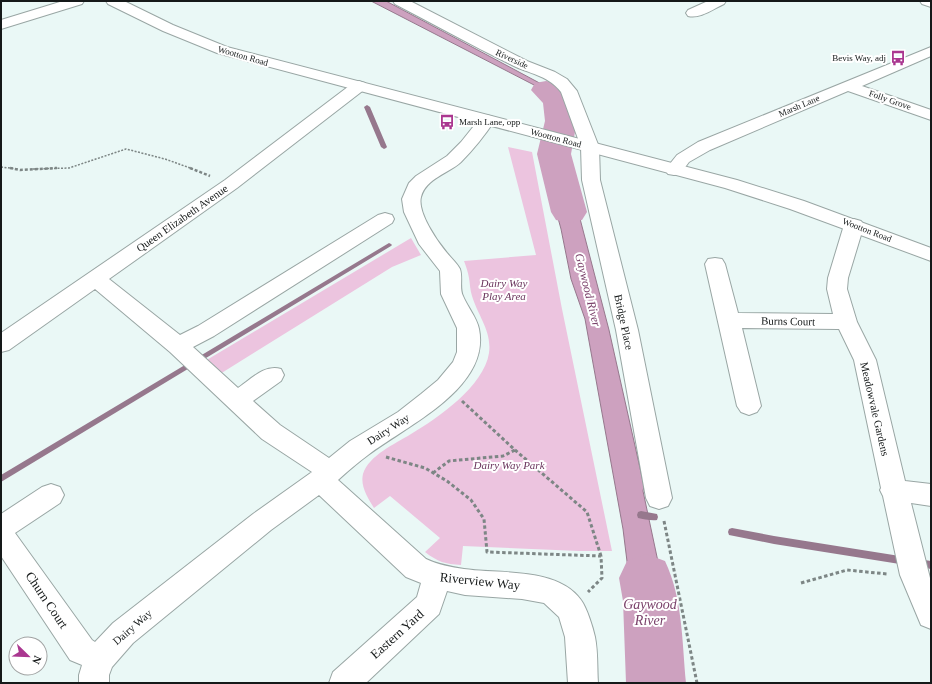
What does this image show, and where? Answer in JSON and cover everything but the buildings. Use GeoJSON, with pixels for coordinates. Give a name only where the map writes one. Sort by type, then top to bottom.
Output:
{"type":"FeatureCollection","features":[{"type":"Feature","properties":{"kind":"street"},"geometry":{"type":"LineString","coordinates":[[1,25],[77,1]]}},
{"type":"Feature","properties":{"kind":"street","name":"Wootton Road"},"geometry":{"type":"LineString","coordinates":[[113,1],[168,28],[222,50],[731,184],[789,202],[854,225],[931,255]]}},
{"type":"Feature","properties":{"kind":"street","name":"Riverside"},"geometry":{"type":"LineString","coordinates":[[400,1],[522,64],[550,75],[562,82],[569,91],[585,146]]}},
{"type":"Feature","properties":{"kind":"street"},"geometry":{"type":"LineString","coordinates":[[693,13],[719,1]]}},
{"type":"Feature","properties":{"kind":"street"},"geometry":{"type":"LineString","coordinates":[[927,1],[931,3]]}},
{"type":"Feature","properties":{"kind":"street","name":"Marsh Lane"},"geometry":{"type":"LineString","coordinates":[[674,170],[683,158],[704,146],[931,51]]}},
{"type":"Feature","properties":{"kind":"street","name":"Queen Elizabeth Avenue"},"geometry":{"type":"LineString","coordinates":[[1,344],[230,184],[359,86]]}},
{"type":"Feature","properties":{"kind":"street","name":"Folly Grove"},"geometry":{"type":"LineString","coordinates":[[848,86],[931,115]]}},
{"type":"Feature","properties":{"kind":"street","name":"Dairy Way"},"geometry":{"type":"LineString","coordinates":[[97,671],[123,633],[262,522],[326,475],[359,448],[406,418],[446,386],[463,365],[468,352],[468,328],[451,294],[450,270],[429,244],[413,212],[411,199],[415,187],[422,180],[453,160],[467,146],[487,120]]}},
{"type":"Feature","properties":{"kind":"street","name":"Bridge Place"},"geometry":{"type":"LineString","coordinates":[[585,146],[591,180],[627,330],[659,498]]}},
{"type":"Feature","properties":{"kind":"street"},"geometry":{"type":"LineString","coordinates":[[178,346],[206,331],[385,219]]}},
{"type":"Feature","properties":{"kind":"street","name":"Meadowvale Gardens"},"geometry":{"type":"LineString","coordinates":[[854,225],[838,278],[837,289],[846,322],[865,360],[907,547],[915,577],[931,616]]}},
{"type":"Feature","properties":{"kind":"street"},"geometry":{"type":"LineString","coordinates":[[715,264],[749,406]]}},
{"type":"Feature","properties":{"kind":"street","name":"Riverview Way"},"geometry":{"type":"LineString","coordinates":[[96,279],[178,346],[271,432],[305,456],[326,475],[416,568],[436,577],[465,582],[522,586],[552,592],[571,609]]}},
{"type":"Feature","properties":{"kind":"street","name":"Burns Court"},"geometry":{"type":"LineString","coordinates":[[729,320],[846,322]]}},
{"type":"Feature","properties":{"kind":"street"},"geometry":{"type":"LineString","coordinates":[[237,400],[273,376]]}},
{"type":"Feature","properties":{"kind":"street"},"geometry":{"type":"LineString","coordinates":[[893,490],[931,495]]}},
{"type":"Feature","properties":{"kind":"street"},"geometry":{"type":"LineString","coordinates":[[1,528],[51,495]]}},
{"type":"Feature","properties":{"kind":"street","name":"Churn Court"},"geometry":{"type":"LineString","coordinates":[[1,534],[80,650],[97,671]]}},
{"type":"Feature","properties":{"kind":"street","name":"Eastern Yard"},"geometry":{"type":"LineString","coordinates":[[344,683],[429,605],[436,577]]}},
{"type":"Feature","properties":{"kind":"street"},"geometry":{"type":"LineString","coordinates":[[571,609],[580,637],[583,683]]}},
{"type":"Feature","properties":{"kind":"path"},"geometry":{"type":"LineString","coordinates":[[1,167],[20,170],[69,168],[126,149],[165,159],[230,184]]}},
{"type":"Feature","properties":{"kind":"path"},"geometry":{"type":"LineString","coordinates":[[446,386],[515,450],[587,512],[601,556],[602,578],[571,609]]}},
{"type":"Feature","properties":{"kind":"path"},"geometry":{"type":"LineString","coordinates":[[359,448],[425,468],[447,481],[471,500],[484,519],[487,552],[601,556]]}},
{"type":"Feature","properties":{"kind":"path"},"geometry":{"type":"LineString","coordinates":[[433,473],[449,461],[503,456],[515,450]]}},
{"type":"Feature","properties":{"kind":"path"},"geometry":{"type":"LineString","coordinates":[[659,498],[697,683]]}},
{"type":"Feature","properties":{"kind":"path"},"geometry":{"type":"LineString","coordinates":[[801,583],[847,570],[915,577]]}},
{"type":"Feature","properties":{"kind":"green space","name":"Dairy Way Park"},"geometry":{"type":"Polygon","coordinates":[[[508,147],[532,152],[562,309],[612,551],[463,546],[461,565],[450,564],[442,562],[425,552],[440,538],[390,496],[374,508],[365,492],[362,478],[366,467],[383,451],[434,419],[458,400],[469,389],[485,365],[489,353],[487,331],[472,296],[464,261],[536,255],[508,147]]]}},
{"type":"Feature","properties":{"kind":"green space"},"geometry":{"type":"Polygon","coordinates":[[[411,238],[421,255],[392,267],[220,374],[205,361],[411,238]]]}},
{"type":"Feature","properties":{"kind":"water"},"geometry":{"type":"Polygon","coordinates":[[[371,1],[386,1],[547,87],[559,99],[565,109],[567,121],[565,138],[549,134],[554,111],[553,102],[536,86],[371,1]]]}},
{"type":"Feature","properties":{"kind":"water","name":"Gaywood River"},"geometry":{"type":"Polygon","coordinates":[[[544,151],[566,158],[565,161],[609,330],[644,486],[643,491],[667,604],[672,646],[635,626],[623,529],[585,319],[571,279],[561,229],[542,160],[544,151]]]}},
{"type":"Feature","properties":{"kind":"water","name":"Gaywood River"},"geometry":{"type":"Polygon","coordinates":[[[635,635],[673,654],[675,683],[638,683],[635,635]]]}},
{"type":"Feature","properties":{"kind":"waterway","name":"Gaywood River"},"geometry":{"type":"LineString","coordinates":[[546,90],[558,100],[561,121],[554,154],[569,212]]}},
{"type":"Feature","properties":{"kind":"waterway"},"geometry":{"type":"LineString","coordinates":[[367,107],[384,147]]}},
{"type":"Feature","properties":{"kind":"waterway"},"geometry":{"type":"LineString","coordinates":[[1,479],[389,245]]}},
{"type":"Feature","properties":{"kind":"waterway"},"geometry":{"type":"LineString","coordinates":[[641,515],[654,517]]}},
{"type":"Feature","properties":{"kind":"waterway"},"geometry":{"type":"LineString","coordinates":[[732,532],[906,561]]}},
{"type":"Feature","properties":{"kind":"waterway"},"geometry":{"type":"LineString","coordinates":[[918,563],[931,565]]}},
{"type":"Feature","properties":{"kind":"waterway","name":"Gaywood River"},"geometry":{"type":"LineString","coordinates":[[646,578],[651,601],[656,683]]}},
{"type":"Feature","properties":{"kind":"place","name":"Bevis Way, adj"},"geometry":{"type":"Point","coordinates":[898,58]}},
{"type":"Feature","properties":{"kind":"place","name":"Marsh Lane, opp"},"geometry":{"type":"Point","coordinates":[447,122]}},
{"type":"Feature","properties":{"kind":"park label","name":"Dairy Way Play Area"},"geometry":{"type":"Point","coordinates":[504,289]}}]}
